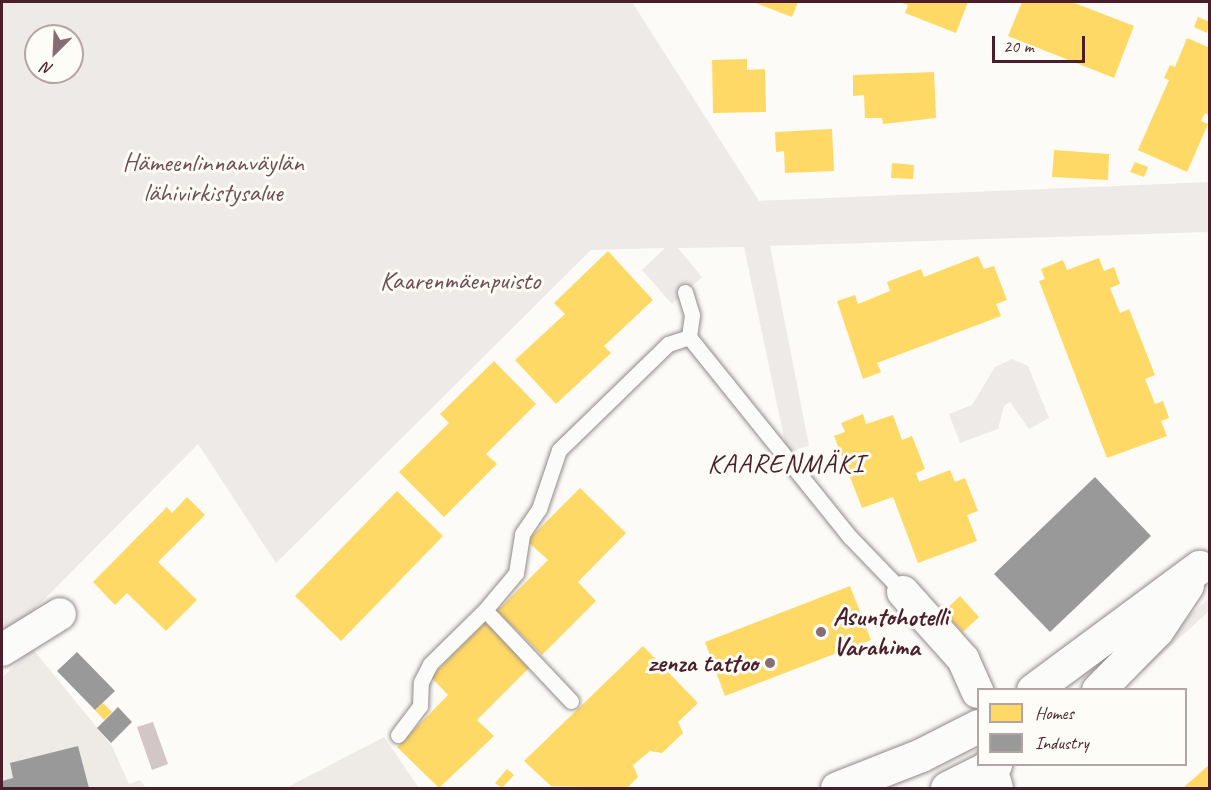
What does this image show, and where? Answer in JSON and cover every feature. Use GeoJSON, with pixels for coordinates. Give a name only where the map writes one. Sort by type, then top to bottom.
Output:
{"type":"FeatureCollection","features":[{"type":"Feature","properties":{"kind":"main road"},"geometry":{"type":"LineString","coordinates":[[1036,688],[1204,561]]}},
{"type":"Feature","properties":{"kind":"main road"},"geometry":{"type":"LineString","coordinates":[[1100,688],[1157,630],[1204,561]]}},
{"type":"Feature","properties":{"kind":"main road"},"geometry":{"type":"LineString","coordinates":[[837,789],[921,755],[977,727]]}},
{"type":"Feature","properties":{"kind":"main road"},"geometry":{"type":"LineString","coordinates":[[947,789],[993,771]]}},
{"type":"Feature","properties":{"kind":"street"},"geometry":{"type":"LineString","coordinates":[[903,592],[963,659],[977,690]]}},
{"type":"Feature","properties":{"kind":"street"},"geometry":{"type":"LineString","coordinates":[[2,650],[60,614]]}},
{"type":"Feature","properties":{"kind":"lane"},"geometry":{"type":"LineString","coordinates":[[686,292],[692,315],[688,337],[850,537],[903,592]]}},
{"type":"Feature","properties":{"kind":"lane"},"geometry":{"type":"LineString","coordinates":[[398,735],[420,706],[421,682],[430,664],[485,610],[516,573],[522,534],[539,509],[559,450],[668,344],[688,337]]}},
{"type":"Feature","properties":{"kind":"lane"},"geometry":{"type":"LineString","coordinates":[[485,610],[565,690],[571,701]]}},
{"type":"Feature","properties":{"kind":"shaded area"},"geometry":{"type":"Polygon","coordinates":[[[32,648],[112,746],[129,784],[140,780],[146,788],[2,788],[2,678],[32,648]]]}},
{"type":"Feature","properties":{"kind":"shaded area"},"geometry":{"type":"Polygon","coordinates":[[[153,722],[168,764],[152,770],[137,727],[153,722]]]}},
{"type":"Feature","properties":{"kind":"shaded area"},"geometry":{"type":"Polygon","coordinates":[[[384,737],[419,788],[286,788],[384,737]]]}},
{"type":"Feature","properties":{"kind":"green space","name":"Hämeenlinnanväylän lähivirkistysalue"},"geometry":{"type":"Polygon","coordinates":[[[2,2],[632,2],[759,201],[1209,182],[1209,232],[770,246],[809,446],[787,452],[744,247],[678,248],[702,277],[672,304],[642,270],[665,248],[591,250],[276,563],[198,444],[2,642],[2,2]]]}},
{"type":"Feature","properties":{"kind":"green space"},"geometry":{"type":"Polygon","coordinates":[[[1012,359],[1028,366],[1049,418],[1029,429],[1010,402],[1004,406],[998,429],[960,443],[949,414],[972,405],[995,367],[1012,359]]]}},
{"type":"Feature","properties":{"kind":"green space"},"geometry":{"type":"Polygon","coordinates":[[[1209,598],[1209,611],[1143,671],[1136,664],[1209,598]]]}},
{"type":"Feature","properties":{"kind":"building: Homes"},"geometry":{"type":"Polygon","coordinates":[[[753,2],[798,2],[792,17],[753,2]]]}},
{"type":"Feature","properties":{"kind":"building: Homes"},"geometry":{"type":"Polygon","coordinates":[[[899,2],[968,2],[956,33],[905,13],[908,5],[899,2]]]}},
{"type":"Feature","properties":{"kind":"building: Homes"},"geometry":{"type":"Polygon","coordinates":[[[1022,2],[1072,2],[1134,26],[1114,78],[1008,36],[1022,2]]]}},
{"type":"Feature","properties":{"kind":"building: Homes"},"geometry":{"type":"Polygon","coordinates":[[[1198,17],[1210,22],[1207,33],[1194,27],[1198,17]]]}},
{"type":"Feature","properties":{"kind":"building: Homes"},"geometry":{"type":"Polygon","coordinates":[[[1187,38],[1210,48],[1210,116],[1205,113],[1201,121],[1208,124],[1187,172],[1138,150],[1169,80],[1164,78],[1170,65],[1175,67],[1187,38]]]}},
{"type":"Feature","properties":{"kind":"building: Homes"},"geometry":{"type":"Polygon","coordinates":[[[747,59],[747,70],[765,69],[766,112],[713,113],[712,60],[747,59]]]}},
{"type":"Feature","properties":{"kind":"building: Homes"},"geometry":{"type":"Polygon","coordinates":[[[934,72],[936,118],[883,124],[882,118],[865,118],[864,95],[853,96],[853,75],[934,72]]]}},
{"type":"Feature","properties":{"kind":"building: Homes"},"geometry":{"type":"Polygon","coordinates":[[[832,129],[834,171],[785,173],[784,151],[776,152],[775,132],[832,129]]]}},
{"type":"Feature","properties":{"kind":"building: Homes"},"geometry":{"type":"Polygon","coordinates":[[[1054,150],[1109,154],[1108,180],[1052,177],[1054,150]]]}},
{"type":"Feature","properties":{"kind":"building: Homes"},"geometry":{"type":"Polygon","coordinates":[[[1135,162],[1148,167],[1144,177],[1130,172],[1135,162]]]}},
{"type":"Feature","properties":{"kind":"building: Homes"},"geometry":{"type":"Polygon","coordinates":[[[892,163],[914,165],[913,179],[891,178],[892,163]]]}},
{"type":"Feature","properties":{"kind":"building: Homes"},"geometry":{"type":"Polygon","coordinates":[[[608,251],[653,300],[604,346],[611,353],[556,404],[515,360],[565,314],[554,303],[608,251]]]}},
{"type":"Feature","properties":{"kind":"building: Homes"},"geometry":{"type":"Polygon","coordinates":[[[978,256],[984,269],[994,266],[1007,300],[996,304],[1001,316],[877,363],[881,372],[863,379],[837,301],[855,295],[858,304],[890,291],[887,282],[921,269],[924,277],[978,256]]]}},
{"type":"Feature","properties":{"kind":"building: Homes"},"geometry":{"type":"Polygon","coordinates":[[[1099,258],[1104,271],[1114,267],[1120,284],[1110,288],[1120,313],[1129,309],[1155,375],[1145,379],[1155,404],[1163,401],[1169,418],[1161,421],[1167,436],[1107,458],[1039,281],[1045,279],[1041,269],[1063,260],[1067,270],[1099,258]]]}},
{"type":"Feature","properties":{"kind":"building: Homes"},"geometry":{"type":"Polygon","coordinates":[[[494,361],[536,404],[486,454],[497,464],[444,517],[399,472],[449,423],[440,414],[494,361]]]}},
{"type":"Feature","properties":{"kind":"building: Homes"},"geometry":{"type":"Polygon","coordinates":[[[863,414],[866,424],[893,415],[902,440],[912,436],[925,469],[916,473],[919,482],[950,470],[955,482],[965,478],[978,511],[967,515],[977,541],[918,563],[893,497],[862,508],[834,436],[845,432],[841,423],[863,414]]]}},
{"type":"Feature","properties":{"kind":"building: Homes"},"geometry":{"type":"Polygon","coordinates":[[[580,488],[626,533],[578,582],[596,601],[542,655],[497,611],[548,560],[527,541],[580,488]]]}},
{"type":"Feature","properties":{"kind":"building: Homes"},"geometry":{"type":"Polygon","coordinates":[[[397,491],[443,536],[341,641],[295,596],[397,491]]]}},
{"type":"Feature","properties":{"kind":"building: Homes"},"geometry":{"type":"Polygon","coordinates":[[[187,497],[205,515],[158,562],[197,600],[166,631],[127,593],[115,605],[93,582],[167,507],[172,513],[187,497]]]}},
{"type":"Feature","properties":{"kind":"building: Homes"},"geometry":{"type":"Polygon","coordinates":[[[850,586],[871,640],[725,696],[705,642],[850,586]]]}},
{"type":"Feature","properties":{"kind":"building: Homes"},"geometry":{"type":"Polygon","coordinates":[[[960,596],[979,617],[963,632],[943,612],[960,596]]]}},
{"type":"Feature","properties":{"kind":"building: Homes"},"geometry":{"type":"Polygon","coordinates":[[[485,622],[530,667],[477,720],[494,736],[439,788],[397,747],[448,695],[431,677],[485,622]]]}},
{"type":"Feature","properties":{"kind":"building: Homes"},"geometry":{"type":"Polygon","coordinates":[[[643,646],[698,703],[678,722],[683,733],[662,753],[650,751],[633,765],[638,777],[627,788],[551,786],[524,761],[643,646]]]}},
{"type":"Feature","properties":{"kind":"building: Homes"},"geometry":{"type":"Polygon","coordinates":[[[103,703],[112,712],[104,720],[95,710],[103,703]]]}},
{"type":"Feature","properties":{"kind":"building: Homes"},"geometry":{"type":"Polygon","coordinates":[[[1210,764],[1210,788],[1183,788],[1210,764]]]}},
{"type":"Feature","properties":{"kind":"building: Homes"},"geometry":{"type":"Polygon","coordinates":[[[507,769],[514,775],[502,788],[495,783],[507,769]]]}},
{"type":"Feature","properties":{"kind":"building: Industry"},"geometry":{"type":"Polygon","coordinates":[[[1095,477],[1151,536],[1050,632],[994,574],[1095,477]]]}},
{"type":"Feature","properties":{"kind":"building: Industry"},"geometry":{"type":"Polygon","coordinates":[[[77,652],[115,691],[95,710],[57,671],[77,652]]]}},
{"type":"Feature","properties":{"kind":"building: Industry"},"geometry":{"type":"Polygon","coordinates":[[[118,707],[132,722],[111,743],[97,728],[118,707]]]}},
{"type":"Feature","properties":{"kind":"building: Industry"},"geometry":{"type":"Polygon","coordinates":[[[78,746],[89,788],[2,788],[2,781],[13,778],[10,763],[78,746]]]}},
{"type":"Feature","properties":{"kind":"place","name":"Asuntohotelli Varahima"},"geometry":{"type":"Point","coordinates":[821,632]}},
{"type":"Feature","properties":{"kind":"place","name":"zenza tattoo"},"geometry":{"type":"Point","coordinates":[770,663]}},
{"type":"Feature","properties":{"kind":"district","name":"KAARENMÄKI"},"geometry":{"type":"Point","coordinates":[786,464]}},
{"type":"Feature","properties":{"kind":"park label","name":"Kaarenmäenpuisto"},"geometry":{"type":"Point","coordinates":[460,281]}}]}
